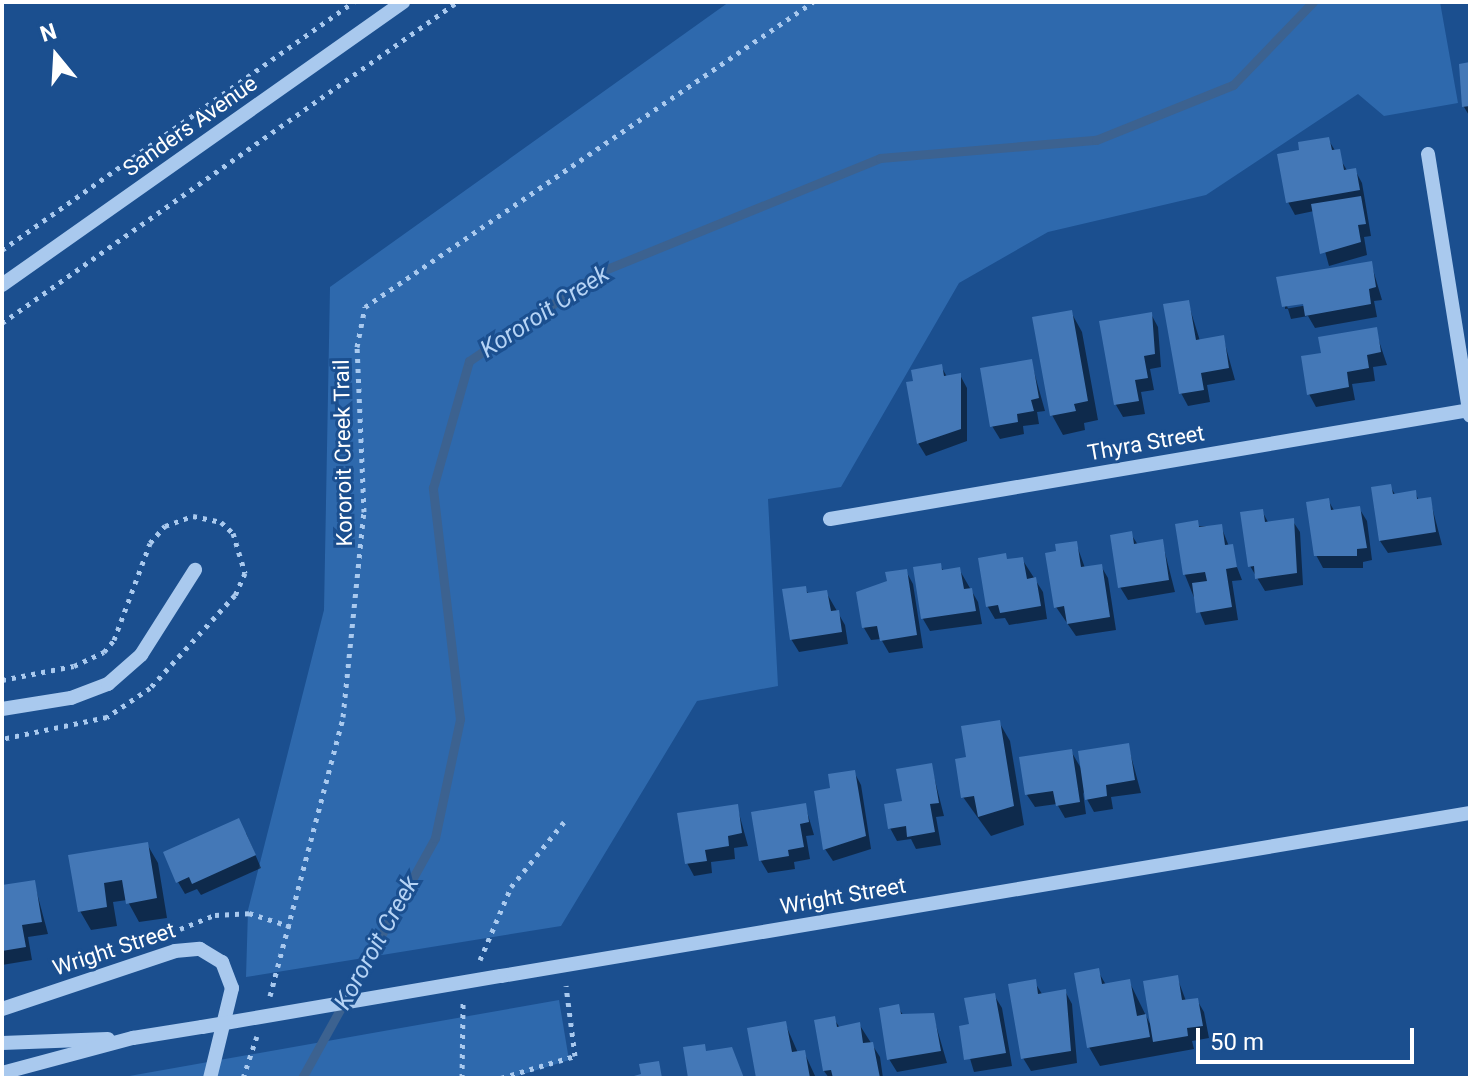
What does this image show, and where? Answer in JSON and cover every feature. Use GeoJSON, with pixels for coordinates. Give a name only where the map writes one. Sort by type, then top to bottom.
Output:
{"type":"FeatureCollection","features":[{"type":"Feature","properties":{"kind":"street","name":"Sanders Avenue"},"geometry":{"type":"LineString","coordinates":[[2,285],[403,2]]}},
{"type":"Feature","properties":{"kind":"street"},"geometry":{"type":"LineString","coordinates":[[1428,154],[1469,413]]}},
{"type":"Feature","properties":{"kind":"street","name":"Thyra Street"},"geometry":{"type":"LineString","coordinates":[[830,519],[1469,413]]}},
{"type":"Feature","properties":{"kind":"street"},"geometry":{"type":"LineString","coordinates":[[2,709],[71,698],[108,684],[141,655],[195,570]]}},
{"type":"Feature","properties":{"kind":"street","name":"Wright Street"},"geometry":{"type":"LineString","coordinates":[[2,1073],[133,1038],[1470,813]]}},
{"type":"Feature","properties":{"kind":"street","name":"Wright Street"},"geometry":{"type":"LineString","coordinates":[[2,1009],[183,949],[215,955],[230,979],[210,1078]]}},
{"type":"Feature","properties":{"kind":"street","name":"Wright Street"},"geometry":{"type":"LineString","coordinates":[[2,1043],[133,1038]]}},
{"type":"Feature","properties":{"kind":"path"},"geometry":{"type":"LineString","coordinates":[[2,250],[354,2]]}},
{"type":"Feature","properties":{"kind":"path"},"geometry":{"type":"LineString","coordinates":[[2,323],[457,2]]}},
{"type":"Feature","properties":{"kind":"path","name":"Kororoit Creek Trail"},"geometry":{"type":"LineString","coordinates":[[267,1006],[292,927],[343,717],[364,512],[357,347],[365,307],[813,2]]}},
{"type":"Feature","properties":{"kind":"path"},"geometry":{"type":"LineString","coordinates":[[475,972],[511,887],[564,822]]}},
{"type":"Feature","properties":{"kind":"path"},"geometry":{"type":"LineString","coordinates":[[183,949],[179,926],[215,915],[249,913],[292,927]]}},
{"type":"Feature","properties":{"kind":"path"},"geometry":{"type":"LineString","coordinates":[[501,1078],[575,1056],[563,966]]}},
{"type":"Feature","properties":{"kind":"path"},"geometry":{"type":"LineString","coordinates":[[462,1078],[463,1001],[469,987]]}},
{"type":"Feature","properties":{"kind":"path"},"geometry":{"type":"LineString","coordinates":[[243,1078],[262,1021]]}},
{"type":"Feature","properties":{"kind":"shaded area"},"geometry":{"type":"Polygon","coordinates":[[[729,2],[1440,2],[1458,103],[1384,116],[1358,94],[1206,195],[1048,232],[959,283],[841,487],[768,499],[778,686],[697,701],[561,926],[246,977],[248,910],[324,610],[330,287],[729,2]]]}},
{"type":"Feature","properties":{"kind":"shaded area"},"geometry":{"type":"Polygon","coordinates":[[[559,1000],[569,1060],[511,1078],[118,1078],[559,1000]]]}},
{"type":"Feature","properties":{"kind":"building"},"geometry":{"type":"Polygon","coordinates":[[[1470,62],[1470,106],[1462,107],[1459,64],[1470,62]]]}},
{"type":"Feature","properties":{"kind":"building"},"geometry":{"type":"Polygon","coordinates":[[[1329,137],[1332,150],[1340,149],[1344,170],[1356,168],[1360,190],[1286,203],[1277,154],[1299,150],[1298,142],[1329,137]]]}},
{"type":"Feature","properties":{"kind":"building"},"geometry":{"type":"Polygon","coordinates":[[[1361,196],[1366,224],[1358,225],[1361,242],[1320,254],[1311,204],[1361,196]]]}},
{"type":"Feature","properties":{"kind":"building"},"geometry":{"type":"Polygon","coordinates":[[[1372,261],[1376,287],[1369,289],[1371,304],[1305,316],[1303,304],[1282,307],[1276,277],[1372,261]]]}},
{"type":"Feature","properties":{"kind":"building"},"geometry":{"type":"Polygon","coordinates":[[[1189,300],[1196,340],[1224,335],[1229,368],[1201,373],[1204,390],[1179,394],[1163,304],[1189,300]]]}},
{"type":"Feature","properties":{"kind":"building"},"geometry":{"type":"Polygon","coordinates":[[[1072,310],[1088,401],[1074,404],[1076,411],[1050,416],[1032,317],[1072,310]]]}},
{"type":"Feature","properties":{"kind":"building"},"geometry":{"type":"Polygon","coordinates":[[[1152,312],[1155,354],[1144,356],[1148,378],[1135,380],[1139,401],[1114,405],[1099,321],[1152,312]]]}},
{"type":"Feature","properties":{"kind":"building"},"geometry":{"type":"Polygon","coordinates":[[[1377,327],[1381,352],[1367,355],[1369,368],[1347,372],[1349,387],[1307,395],[1301,356],[1321,353],[1318,337],[1377,327]]]}},
{"type":"Feature","properties":{"kind":"building"},"geometry":{"type":"Polygon","coordinates":[[[1032,359],[1039,398],[1031,400],[1034,411],[1017,414],[1018,422],[990,427],[980,368],[1032,359]]]}},
{"type":"Feature","properties":{"kind":"building"},"geometry":{"type":"Polygon","coordinates":[[[942,364],[944,376],[961,373],[961,429],[917,444],[906,382],[913,381],[911,370],[942,364]]]}},
{"type":"Feature","properties":{"kind":"building"},"geometry":{"type":"Polygon","coordinates":[[[1391,484],[1393,494],[1416,490],[1417,499],[1431,497],[1436,532],[1379,541],[1371,487],[1391,484]]]}},
{"type":"Feature","properties":{"kind":"building"},"geometry":{"type":"Polygon","coordinates":[[[1329,498],[1331,510],[1360,506],[1367,548],[1357,549],[1357,556],[1314,556],[1306,502],[1329,498]]]}},
{"type":"Feature","properties":{"kind":"building"},"geometry":{"type":"Polygon","coordinates":[[[1263,509],[1265,522],[1294,518],[1297,573],[1255,579],[1254,566],[1248,567],[1240,512],[1263,509]]]}},
{"type":"Feature","properties":{"kind":"building"},"geometry":{"type":"Polygon","coordinates":[[[1198,520],[1199,527],[1222,524],[1225,545],[1233,544],[1237,567],[1226,569],[1232,607],[1196,613],[1192,583],[1207,581],[1205,572],[1183,575],[1175,524],[1198,520]]]}},
{"type":"Feature","properties":{"kind":"building"},"geometry":{"type":"Polygon","coordinates":[[[1132,531],[1134,544],[1163,539],[1169,580],[1118,588],[1110,535],[1132,531]]]}},
{"type":"Feature","properties":{"kind":"building"},"geometry":{"type":"Polygon","coordinates":[[[1077,541],[1081,567],[1102,564],[1110,617],[1067,624],[1064,606],[1054,608],[1045,553],[1056,551],[1055,544],[1077,541]]]}},
{"type":"Feature","properties":{"kind":"building"},"geometry":{"type":"Polygon","coordinates":[[[1006,553],[1007,559],[1023,557],[1027,579],[1036,577],[1041,606],[1000,613],[998,605],[986,607],[978,558],[1006,553]]]}},
{"type":"Feature","properties":{"kind":"building"},"geometry":{"type":"Polygon","coordinates":[[[941,563],[942,570],[960,567],[964,589],[972,588],[976,611],[921,619],[913,567],[941,563]]]}},
{"type":"Feature","properties":{"kind":"building"},"geometry":{"type":"Polygon","coordinates":[[[907,569],[917,635],[880,641],[877,626],[862,628],[856,592],[887,581],[885,572],[907,569]]]}},
{"type":"Feature","properties":{"kind":"building"},"geometry":{"type":"Polygon","coordinates":[[[806,586],[807,593],[827,590],[831,611],[839,610],[842,632],[790,640],[782,589],[806,586]]]}},
{"type":"Feature","properties":{"kind":"building"},"geometry":{"type":"Polygon","coordinates":[[[1000,720],[1014,806],[978,817],[974,796],[961,798],[955,759],[966,757],[961,726],[1000,720]]]}},
{"type":"Feature","properties":{"kind":"building"},"geometry":{"type":"Polygon","coordinates":[[[1129,743],[1135,780],[1106,785],[1107,796],[1085,800],[1078,751],[1129,743]]]}},
{"type":"Feature","properties":{"kind":"building"},"geometry":{"type":"Polygon","coordinates":[[[1072,749],[1080,802],[1056,806],[1053,791],[1025,795],[1019,757],[1072,749]]]}},
{"type":"Feature","properties":{"kind":"building"},"geometry":{"type":"Polygon","coordinates":[[[932,763],[939,803],[930,804],[935,832],[907,837],[906,826],[888,829],[884,804],[902,801],[896,769],[932,763]]]}},
{"type":"Feature","properties":{"kind":"building"},"geometry":{"type":"Polygon","coordinates":[[[855,770],[866,836],[823,850],[814,791],[830,788],[828,774],[855,770]]]}},
{"type":"Feature","properties":{"kind":"building"},"geometry":{"type":"Polygon","coordinates":[[[806,803],[809,822],[800,824],[804,847],[788,850],[789,856],[759,861],[751,812],[806,803]]]}},
{"type":"Feature","properties":{"kind":"building"},"geometry":{"type":"Polygon","coordinates":[[[738,804],[742,833],[728,836],[729,846],[705,850],[707,861],[685,864],[677,813],[738,804]]]}},
{"type":"Feature","properties":{"kind":"building"},"geometry":{"type":"Polygon","coordinates":[[[239,818],[256,855],[192,884],[189,877],[176,883],[163,852],[239,818]]]}},
{"type":"Feature","properties":{"kind":"building"},"geometry":{"type":"Polygon","coordinates":[[[148,842],[157,898],[126,904],[122,880],[104,883],[107,907],[78,912],[68,855],[148,842]]]}},
{"type":"Feature","properties":{"kind":"building"},"geometry":{"type":"Polygon","coordinates":[[[35,880],[42,922],[22,925],[26,947],[2,951],[2,885],[35,880]]]}},
{"type":"Feature","properties":{"kind":"building"},"geometry":{"type":"Polygon","coordinates":[[[1099,968],[1102,984],[1130,979],[1137,1016],[1146,1014],[1150,1037],[1087,1048],[1074,973],[1099,968]]]}},
{"type":"Feature","properties":{"kind":"building"},"geometry":{"type":"Polygon","coordinates":[[[1178,975],[1182,1000],[1198,998],[1203,1026],[1187,1028],[1188,1036],[1153,1042],[1143,981],[1178,975]]]}},
{"type":"Feature","properties":{"kind":"building"},"geometry":{"type":"Polygon","coordinates":[[[1036,979],[1038,994],[1066,989],[1071,1051],[1021,1059],[1008,984],[1036,979]]]}},
{"type":"Feature","properties":{"kind":"building"},"geometry":{"type":"Polygon","coordinates":[[[995,993],[1006,1053],[964,1060],[959,1026],[969,1024],[964,998],[995,993]]]}},
{"type":"Feature","properties":{"kind":"building"},"geometry":{"type":"Polygon","coordinates":[[[899,1004],[901,1014],[934,1013],[941,1051],[887,1060],[879,1008],[899,1004]]]}},
{"type":"Feature","properties":{"kind":"building"},"geometry":{"type":"Polygon","coordinates":[[[835,1016],[837,1027],[860,1022],[863,1043],[873,1042],[880,1078],[833,1078],[831,1070],[823,1071],[814,1020],[835,1016]]]}},
{"type":"Feature","properties":{"kind":"building"},"geometry":{"type":"Polygon","coordinates":[[[786,1021],[792,1052],[805,1050],[810,1078],[756,1078],[747,1028],[786,1021]]]}},
{"type":"Feature","properties":{"kind":"building"},"geometry":{"type":"Polygon","coordinates":[[[705,1044],[706,1051],[732,1047],[744,1078],[688,1078],[683,1047],[705,1044]]]}},
{"type":"Feature","properties":{"kind":"building"},"geometry":{"type":"Polygon","coordinates":[[[659,1061],[662,1078],[627,1078],[641,1074],[639,1064],[659,1061]]]}},
{"type":"Feature","properties":{"kind":"waterway","name":"Kororoit Creek"},"geometry":{"type":"LineString","coordinates":[[302,1078],[435,838],[460,719],[433,488],[469,361],[602,271],[880,158],[1096,140],[1233,85],[1313,2]]}}]}
